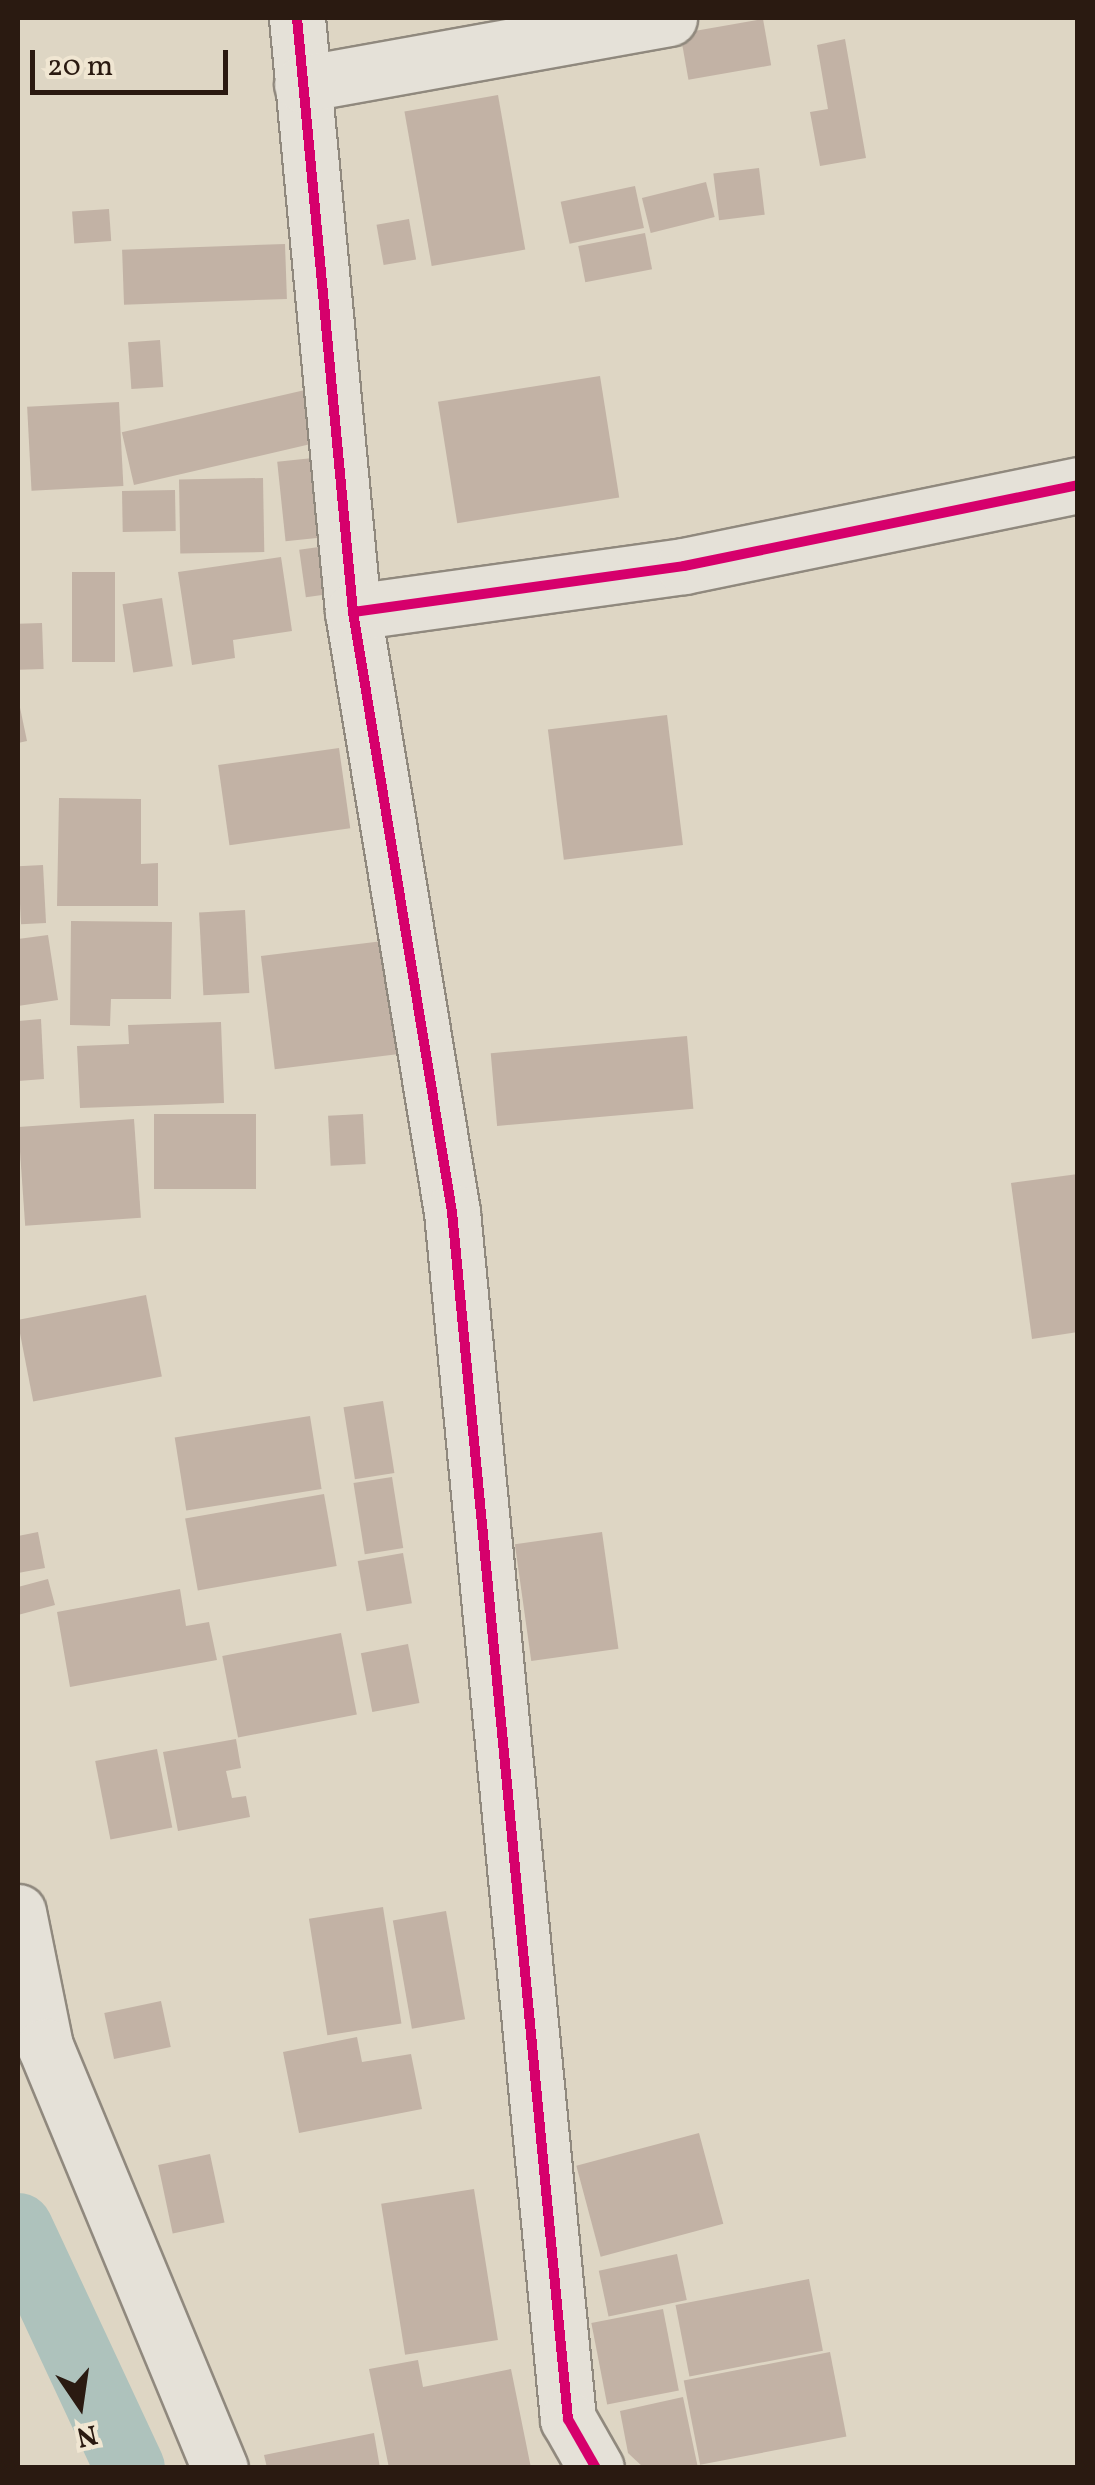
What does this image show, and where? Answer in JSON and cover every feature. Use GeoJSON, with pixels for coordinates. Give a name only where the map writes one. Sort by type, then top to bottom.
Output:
{"type":"FeatureCollection","features":[{"type":"Feature","properties":{"kind":"street"},"geometry":{"type":"LineString","coordinates":[[297,18],[353,612],[452,1212],[568,2420],[596,2468]]}},
{"type":"Feature","properties":{"kind":"street"},"geometry":{"type":"LineString","coordinates":[[302,84],[669,18]]}},
{"type":"Feature","properties":{"kind":"street"},"geometry":{"type":"LineString","coordinates":[[353,612],[684,566],[1078,485]]}},
{"type":"Feature","properties":{"kind":"street"},"geometry":{"type":"LineString","coordinates":[[18,1912],[45,2046],[220,2468]]}},
{"type":"Feature","properties":{"kind":"building"},"geometry":{"type":"Polygon","coordinates":[[[763,19],[771,65],[688,80],[680,34],[763,19]]]}},
{"type":"Feature","properties":{"kind":"building"},"geometry":{"type":"Polygon","coordinates":[[[845,39],[866,158],[820,166],[810,112],[828,109],[817,45],[845,39]]]}},
{"type":"Feature","properties":{"kind":"building"},"geometry":{"type":"Polygon","coordinates":[[[498,95],[525,250],[432,266],[404,111],[498,95]]]}},
{"type":"Feature","properties":{"kind":"building"},"geometry":{"type":"Polygon","coordinates":[[[759,168],[765,215],[719,220],[713,174],[759,168]]]}},
{"type":"Feature","properties":{"kind":"building"},"geometry":{"type":"Polygon","coordinates":[[[706,182],[715,217],[651,233],[642,198],[706,182]]]}},
{"type":"Feature","properties":{"kind":"building"},"geometry":{"type":"Polygon","coordinates":[[[635,186],[644,228],[570,244],[561,202],[635,186]]]}},
{"type":"Feature","properties":{"kind":"building"},"geometry":{"type":"Polygon","coordinates":[[[109,209],[111,241],[74,244],[72,212],[109,209]]]}},
{"type":"Feature","properties":{"kind":"building"},"geometry":{"type":"Polygon","coordinates":[[[409,219],[416,259],[384,265],[377,225],[409,219]]]}},
{"type":"Feature","properties":{"kind":"building"},"geometry":{"type":"Polygon","coordinates":[[[645,233],[652,269],[585,282],[578,246],[645,233]]]}},
{"type":"Feature","properties":{"kind":"building"},"geometry":{"type":"Polygon","coordinates":[[[285,244],[287,299],[124,305],[122,250],[285,244]]]}},
{"type":"Feature","properties":{"kind":"building"},"geometry":{"type":"Polygon","coordinates":[[[160,340],[163,387],[131,389],[128,342],[160,340]]]}},
{"type":"Feature","properties":{"kind":"building"},"geometry":{"type":"Polygon","coordinates":[[[600,376],[619,497],[457,523],[438,402],[600,376]]]}},
{"type":"Feature","properties":{"kind":"building"},"geometry":{"type":"Polygon","coordinates":[[[305,390],[317,443],[134,485],[122,432],[305,390]]]}},
{"type":"Feature","properties":{"kind":"building"},"geometry":{"type":"Polygon","coordinates":[[[119,402],[123,486],[32,491],[27,407],[119,402]]]}},
{"type":"Feature","properties":{"kind":"building"},"geometry":{"type":"Polygon","coordinates":[[[313,458],[321,538],[286,541],[277,462],[313,458]]]}},
{"type":"Feature","properties":{"kind":"building"},"geometry":{"type":"Polygon","coordinates":[[[263,478],[264,552],[180,553],[179,479],[263,478]]]}},
{"type":"Feature","properties":{"kind":"building"},"geometry":{"type":"Polygon","coordinates":[[[175,490],[176,531],[123,532],[122,491],[175,490]]]}},
{"type":"Feature","properties":{"kind":"building"},"geometry":{"type":"Polygon","coordinates":[[[319,547],[326,595],[306,597],[299,550],[319,547]]]}},
{"type":"Feature","properties":{"kind":"building"},"geometry":{"type":"Polygon","coordinates":[[[281,557],[292,631],[233,640],[235,658],[192,665],[178,572],[281,557]]]}},
{"type":"Feature","properties":{"kind":"building"},"geometry":{"type":"Polygon","coordinates":[[[72,572],[115,572],[115,662],[72,662],[72,572]]]}},
{"type":"Feature","properties":{"kind":"building"},"geometry":{"type":"Polygon","coordinates":[[[162,598],[173,666],[133,672],[122,604],[162,598]]]}},
{"type":"Feature","properties":{"kind":"building"},"geometry":{"type":"Polygon","coordinates":[[[42,623],[44,669],[20,670],[18,624],[42,623]]]}},
{"type":"Feature","properties":{"kind":"building"},"geometry":{"type":"Polygon","coordinates":[[[18,698],[27,741],[18,743],[18,698]]]}},
{"type":"Feature","properties":{"kind":"building"},"geometry":{"type":"Polygon","coordinates":[[[667,715],[683,845],[564,860],[548,730],[667,715]]]}},
{"type":"Feature","properties":{"kind":"building"},"geometry":{"type":"Polygon","coordinates":[[[339,748],[350,828],[229,845],[218,765],[339,748]]]}},
{"type":"Feature","properties":{"kind":"building"},"geometry":{"type":"Polygon","coordinates":[[[59,798],[141,799],[141,864],[158,863],[158,906],[57,906],[59,798]]]}},
{"type":"Feature","properties":{"kind":"building"},"geometry":{"type":"Polygon","coordinates":[[[43,865],[46,923],[21,924],[18,866],[43,865]]]}},
{"type":"Feature","properties":{"kind":"building"},"geometry":{"type":"Polygon","coordinates":[[[245,910],[249,993],[203,995],[199,912],[245,910]]]}},
{"type":"Feature","properties":{"kind":"building"},"geometry":{"type":"Polygon","coordinates":[[[71,921],[172,922],[171,999],[111,999],[110,1026],[70,1025],[71,921]]]}},
{"type":"Feature","properties":{"kind":"building"},"geometry":{"type":"Polygon","coordinates":[[[48,935],[58,1000],[18,1006],[18,939],[48,935]]]}},
{"type":"Feature","properties":{"kind":"building"},"geometry":{"type":"Polygon","coordinates":[[[383,941],[397,1054],[275,1069],[261,956],[383,941]]]}},
{"type":"Feature","properties":{"kind":"building"},"geometry":{"type":"Polygon","coordinates":[[[41,1019],[44,1079],[18,1081],[18,1021],[41,1019]]]}},
{"type":"Feature","properties":{"kind":"building"},"geometry":{"type":"Polygon","coordinates":[[[221,1022],[224,1103],[80,1108],[77,1046],[129,1044],[128,1025],[221,1022]]]}},
{"type":"Feature","properties":{"kind":"building"},"geometry":{"type":"Polygon","coordinates":[[[687,1036],[693,1109],[497,1126],[491,1053],[687,1036]]]}},
{"type":"Feature","properties":{"kind":"building"},"geometry":{"type":"Polygon","coordinates":[[[154,1114],[256,1114],[256,1189],[154,1189],[154,1114]]]}},
{"type":"Feature","properties":{"kind":"building"},"geometry":{"type":"Polygon","coordinates":[[[363,1114],[366,1164],[331,1166],[328,1116],[363,1114]]]}},
{"type":"Feature","properties":{"kind":"building"},"geometry":{"type":"Polygon","coordinates":[[[134,1119],[141,1218],[25,1226],[18,1127],[134,1119]]]}},
{"type":"Feature","properties":{"kind":"building"},"geometry":{"type":"Polygon","coordinates":[[[1078,1174],[1078,1332],[1032,1339],[1011,1183],[1078,1174]]]}},
{"type":"Feature","properties":{"kind":"building"},"geometry":{"type":"Polygon","coordinates":[[[146,1295],[162,1376],[33,1401],[18,1320],[146,1295]]]}},
{"type":"Feature","properties":{"kind":"building"},"geometry":{"type":"Polygon","coordinates":[[[383,1401],[394,1473],[355,1479],[343,1407],[383,1401]]]}},
{"type":"Feature","properties":{"kind":"building"},"geometry":{"type":"Polygon","coordinates":[[[310,1416],[322,1489],[186,1511],[175,1437],[310,1416]]]}},
{"type":"Feature","properties":{"kind":"building"},"geometry":{"type":"Polygon","coordinates":[[[392,1477],[403,1548],[365,1554],[353,1483],[392,1477]]]}},
{"type":"Feature","properties":{"kind":"building"},"geometry":{"type":"Polygon","coordinates":[[[324,1494],[337,1566],[198,1590],[185,1518],[324,1494]]]}},
{"type":"Feature","properties":{"kind":"building"},"geometry":{"type":"Polygon","coordinates":[[[38,1532],[45,1568],[18,1573],[18,1536],[38,1532]]]}},
{"type":"Feature","properties":{"kind":"building"},"geometry":{"type":"Polygon","coordinates":[[[602,1532],[618,1649],[531,1661],[515,1544],[602,1532]]]}},
{"type":"Feature","properties":{"kind":"building"},"geometry":{"type":"Polygon","coordinates":[[[403,1553],[412,1603],[367,1611],[358,1561],[403,1553]]]}},
{"type":"Feature","properties":{"kind":"building"},"geometry":{"type":"Polygon","coordinates":[[[48,1579],[55,1605],[18,1615],[18,1587],[48,1579]]]}},
{"type":"Feature","properties":{"kind":"building"},"geometry":{"type":"Polygon","coordinates":[[[180,1589],[186,1626],[209,1622],[217,1660],[70,1687],[57,1612],[180,1589]]]}},
{"type":"Feature","properties":{"kind":"building"},"geometry":{"type":"Polygon","coordinates":[[[341,1633],[357,1714],[238,1738],[222,1656],[341,1633]]]}},
{"type":"Feature","properties":{"kind":"building"},"geometry":{"type":"Polygon","coordinates":[[[408,1644],[419,1703],[372,1712],[361,1653],[408,1644]]]}},
{"type":"Feature","properties":{"kind":"building"},"geometry":{"type":"Polygon","coordinates":[[[236,1739],[241,1768],[226,1771],[232,1798],[246,1796],[250,1817],[178,1831],[163,1752],[236,1739]]]}},
{"type":"Feature","properties":{"kind":"building"},"geometry":{"type":"Polygon","coordinates":[[[157,1749],[172,1828],[110,1840],[95,1761],[157,1749]]]}},
{"type":"Feature","properties":{"kind":"building"},"geometry":{"type":"Polygon","coordinates":[[[383,1907],[401,2024],[327,2035],[309,1919],[383,1907]]]}},
{"type":"Feature","properties":{"kind":"building"},"geometry":{"type":"Polygon","coordinates":[[[446,1911],[465,2019],[412,2029],[393,1920],[446,1911]]]}},
{"type":"Feature","properties":{"kind":"building"},"geometry":{"type":"Polygon","coordinates":[[[161,2001],[171,2047],[114,2059],[104,2013],[161,2001]]]}},
{"type":"Feature","properties":{"kind":"building"},"geometry":{"type":"Polygon","coordinates":[[[357,2037],[362,2062],[411,2054],[422,2109],[299,2133],[283,2052],[357,2037]]]}},
{"type":"Feature","properties":{"kind":"building"},"geometry":{"type":"Polygon","coordinates":[[[699,2133],[723,2224],[601,2257],[576,2166],[699,2133]]]}},
{"type":"Feature","properties":{"kind":"building"},"geometry":{"type":"Polygon","coordinates":[[[210,2154],[225,2222],[173,2233],[158,2165],[210,2154]]]}},
{"type":"Feature","properties":{"kind":"building"},"geometry":{"type":"Polygon","coordinates":[[[474,2189],[498,2340],[405,2355],[381,2204],[474,2189]]]}},
{"type":"Feature","properties":{"kind":"building"},"geometry":{"type":"Polygon","coordinates":[[[677,2254],[687,2300],[609,2317],[599,2271],[677,2254]]]}},
{"type":"Feature","properties":{"kind":"building"},"geometry":{"type":"Polygon","coordinates":[[[809,2279],[823,2351],[689,2377],[675,2305],[809,2279]]]}},
{"type":"Feature","properties":{"kind":"building"},"geometry":{"type":"Polygon","coordinates":[[[663,2309],[679,2390],[607,2404],[591,2323],[663,2309]]]}},
{"type":"Feature","properties":{"kind":"building"},"geometry":{"type":"Polygon","coordinates":[[[830,2352],[846,2436],[700,2465],[684,2380],[830,2352]]]}},
{"type":"Feature","properties":{"kind":"building"},"geometry":{"type":"Polygon","coordinates":[[[418,2360],[423,2387],[511,2369],[531,2468],[389,2468],[369,2369],[418,2360]]]}},
{"type":"Feature","properties":{"kind":"building"},"geometry":{"type":"Polygon","coordinates":[[[683,2397],[698,2468],[644,2468],[628,2453],[620,2411],[683,2397]]]}},
{"type":"Feature","properties":{"kind":"building"},"geometry":{"type":"Polygon","coordinates":[[[374,2433],[380,2468],[267,2468],[264,2455],[374,2433]]]}},
{"type":"Feature","properties":{"kind":"waterway"},"geometry":{"type":"LineString","coordinates":[[18,2228],[130,2468]]}},
{"type":"Feature","properties":{"kind":"cycle path"},"geometry":{"type":"LineString","coordinates":[[297,18],[353,612],[452,1212],[568,2419],[596,2468]]}},
{"type":"Feature","properties":{"kind":"cycle path"},"geometry":{"type":"LineString","coordinates":[[353,612],[684,566],[1078,485]]}}]}
